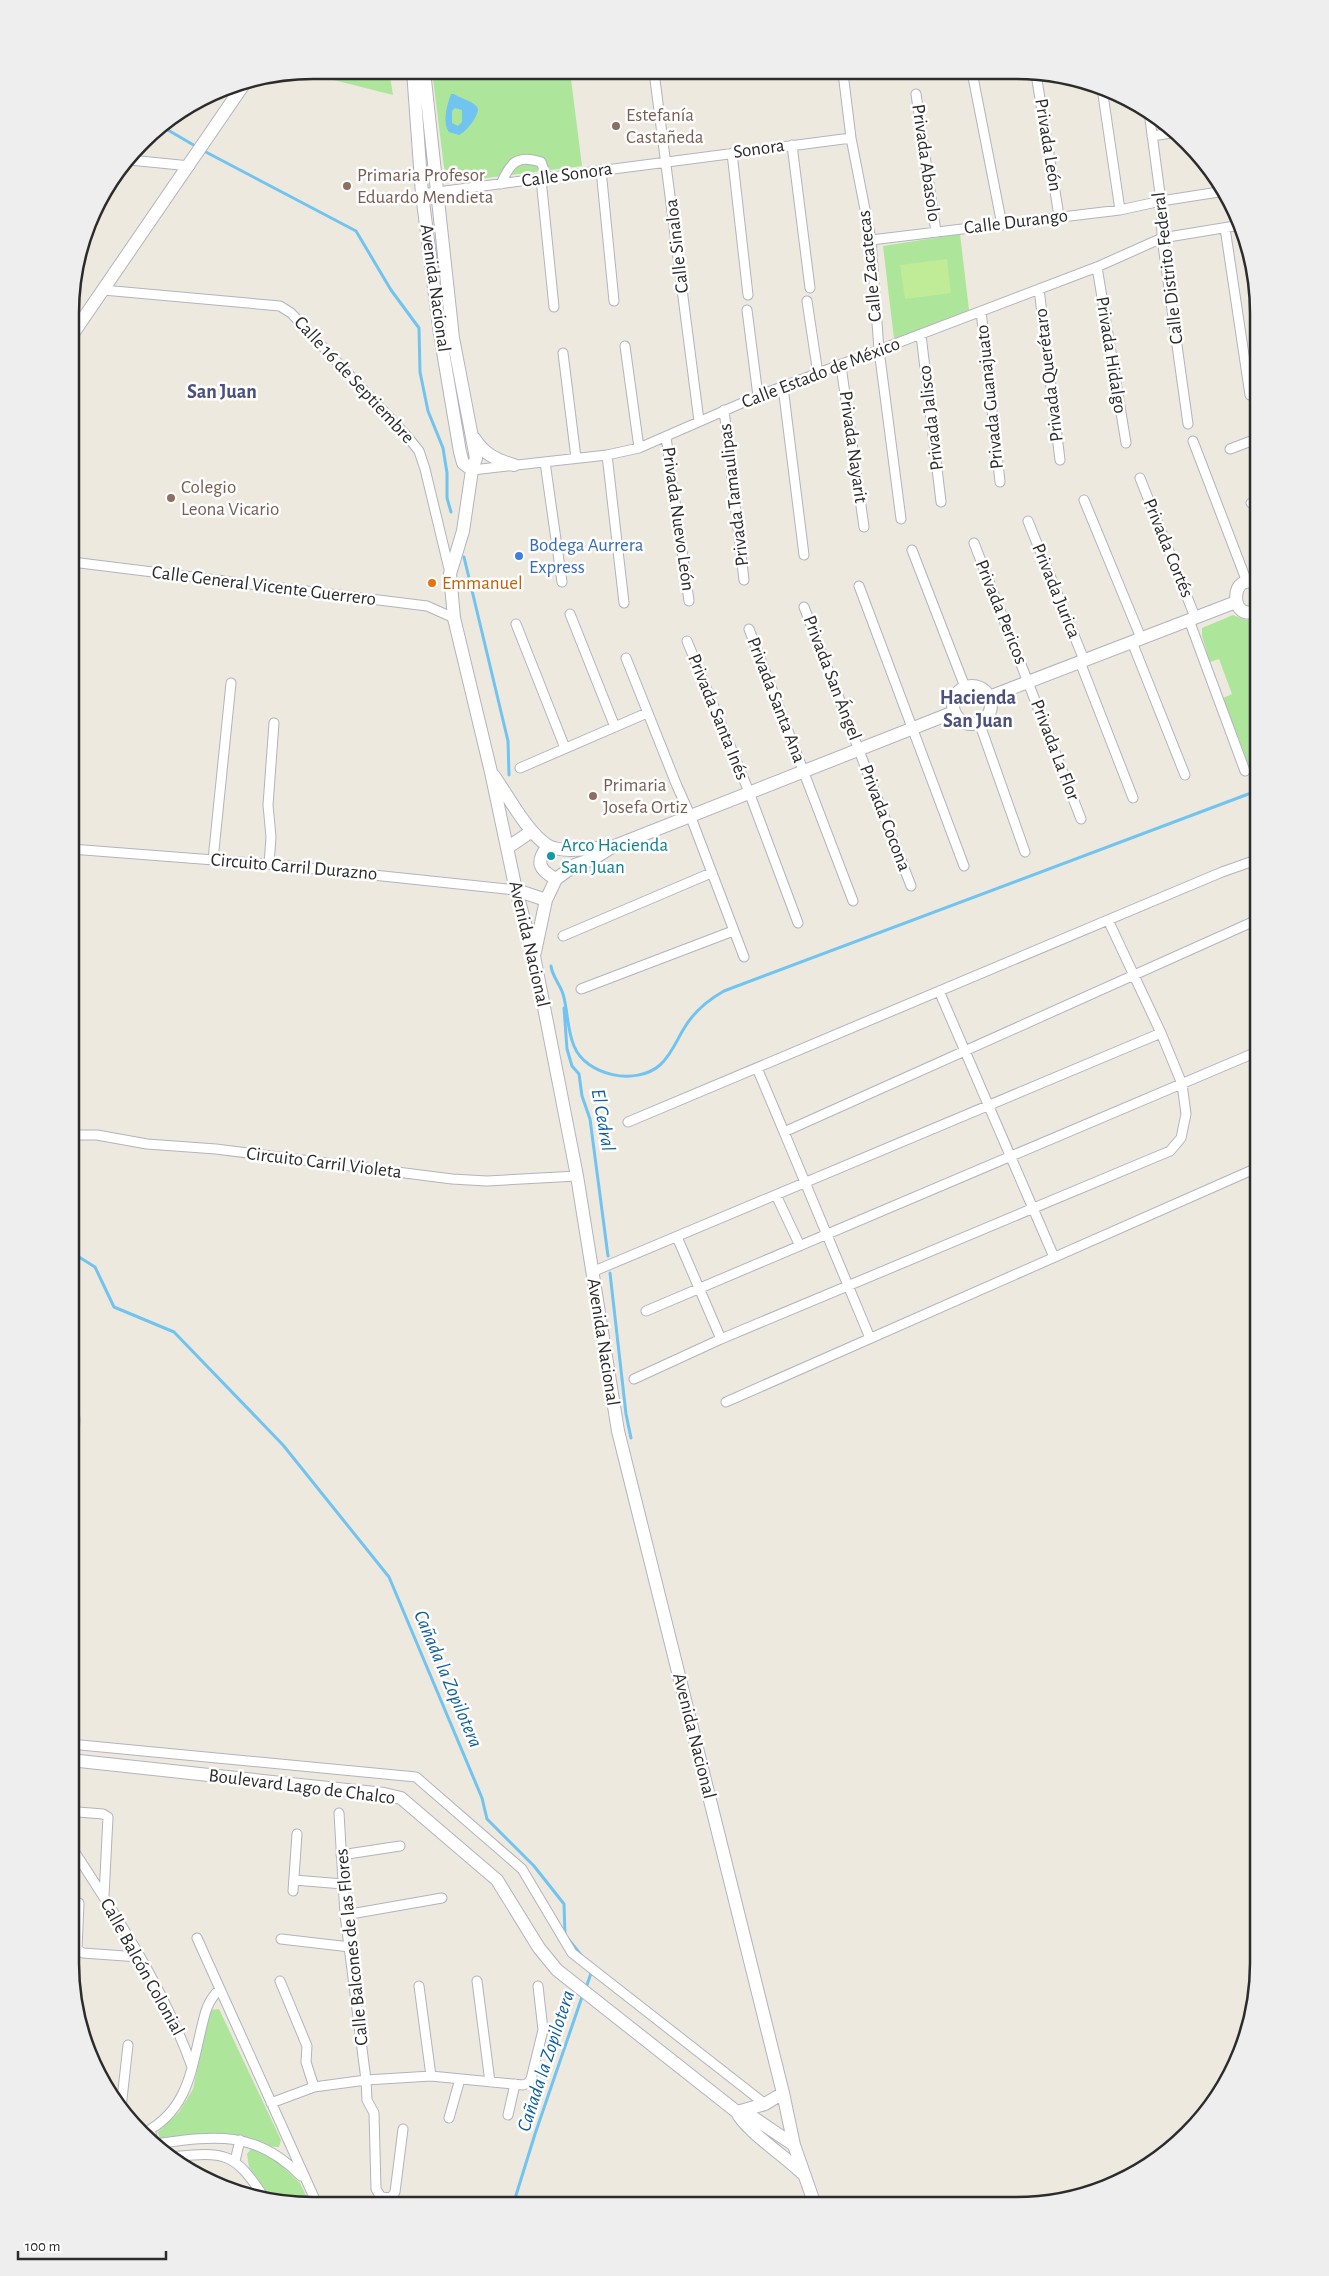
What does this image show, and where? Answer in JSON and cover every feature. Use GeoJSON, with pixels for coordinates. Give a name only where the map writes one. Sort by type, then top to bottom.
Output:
{"type":"FeatureCollection","features":[{"type":"Feature","properties":{"kind":"main road","name":"Avenida Nacional"},"geometry":{"type":"LineString","coordinates":[[413,79],[422,194],[440,334],[460,452],[463,463],[472,470]]}},
{"type":"Feature","properties":{"kind":"main road","name":"Avenida Nacional"},"geometry":{"type":"LineString","coordinates":[[425,79],[453,338],[476,458],[472,470],[462,531],[450,574],[454,618],[491,772],[516,890],[534,956],[577,1176],[618,1431],[783,2092],[794,2145],[802,2174],[812,2197]]}},
{"type":"Feature","properties":{"kind":"main road"},"geometry":{"type":"LineString","coordinates":[[79,325],[190,166],[239,91]]}},
{"type":"Feature","properties":{"kind":"main road"},"geometry":{"type":"LineString","coordinates":[[470,433],[480,447],[496,460],[514,465]]}},
{"type":"Feature","properties":{"kind":"main road"},"geometry":{"type":"LineString","coordinates":[[1236,602],[1238,588],[1250,585]]}},
{"type":"Feature","properties":{"kind":"main road"},"geometry":{"type":"LineString","coordinates":[[989,697],[1236,602]]}},
{"type":"Feature","properties":{"kind":"main road"},"geometry":{"type":"LineString","coordinates":[[1236,602],[1245,611],[1250,610]]}},
{"type":"Feature","properties":{"kind":"main road"},"geometry":{"type":"LineString","coordinates":[[965,687],[982,688],[989,697],[990,709],[988,714],[979,722],[967,723],[954,712],[953,706],[956,694],[965,687]]}},
{"type":"Feature","properties":{"kind":"main road"},"geometry":{"type":"LineString","coordinates":[[534,956],[546,900],[556,879],[575,865],[593,859],[612,847],[954,712]]}},
{"type":"Feature","properties":{"kind":"main road"},"geometry":{"type":"LineString","coordinates":[[491,772],[532,831],[548,846],[572,850],[612,847]]}},
{"type":"Feature","properties":{"kind":"main road"},"geometry":{"type":"LineString","coordinates":[[507,848],[532,831]]}},
{"type":"Feature","properties":{"kind":"main road"},"geometry":{"type":"LineString","coordinates":[[548,846],[541,855],[540,862],[544,872],[556,879]]}},
{"type":"Feature","properties":{"kind":"main road"},"geometry":{"type":"LineString","coordinates":[[516,890],[546,900]]}},
{"type":"Feature","properties":{"kind":"main road","name":"Boulevard Lago de Chalco"},"geometry":{"type":"LineString","coordinates":[[79,1761],[384,1794],[401,1798],[497,1880],[539,1948],[557,1970],[737,2112],[754,2118],[794,2145]]}},
{"type":"Feature","properties":{"kind":"main road"},"geometry":{"type":"LineString","coordinates":[[737,2112],[765,2104],[783,2092]]}},
{"type":"Feature","properties":{"kind":"main road","name":"Boulevard Lago de Chalco"},"geometry":{"type":"LineString","coordinates":[[737,2112],[740,2121],[785,2156],[802,2174]]}},
{"type":"Feature","properties":{"kind":"street","name":"Calle Sinaloa"},"geometry":{"type":"LineString","coordinates":[[655,79],[699,421]]}},
{"type":"Feature","properties":{"kind":"street","name":"Calle Zacatecas"},"geometry":{"type":"LineString","coordinates":[[844,79],[852,138],[871,240],[879,350],[901,519]]}},
{"type":"Feature","properties":{"kind":"street"},"geometry":{"type":"LineString","coordinates":[[973,79],[1002,225]]}},
{"type":"Feature","properties":{"kind":"street","name":"Privada León"},"geometry":{"type":"LineString","coordinates":[[1037,80],[1059,216]]}},
{"type":"Feature","properties":{"kind":"street","name":"Privada Abasolo"},"geometry":{"type":"LineString","coordinates":[[916,94],[936,232]]}},
{"type":"Feature","properties":{"kind":"street"},"geometry":{"type":"LineString","coordinates":[[1103,96],[1120,210]]}},
{"type":"Feature","properties":{"kind":"street","name":"Calle Distrito Federal"},"geometry":{"type":"LineString","coordinates":[[1150,121],[1161,201],[1162,238],[1188,424]]}},
{"type":"Feature","properties":{"kind":"street"},"geometry":{"type":"LineString","coordinates":[[1152,136],[1166,134]]}},
{"type":"Feature","properties":{"kind":"street","name":"Sonora"},"geometry":{"type":"LineString","coordinates":[[667,163],[852,138]]}},
{"type":"Feature","properties":{"kind":"street"},"geometry":{"type":"LineString","coordinates":[[792,145],[810,288]]}},
{"type":"Feature","properties":{"kind":"street"},"geometry":{"type":"LineString","coordinates":[[732,153],[748,295]]}},
{"type":"Feature","properties":{"kind":"street"},"geometry":{"type":"LineString","coordinates":[[501,184],[507,170],[512,164],[521,159],[541,162],[544,178],[554,307]]}},
{"type":"Feature","properties":{"kind":"street"},"geometry":{"type":"LineString","coordinates":[[136,161],[190,166]]}},
{"type":"Feature","properties":{"kind":"street","name":"Calle Sonora"},"geometry":{"type":"LineString","coordinates":[[422,194],[667,163]]}},
{"type":"Feature","properties":{"kind":"street"},"geometry":{"type":"LineString","coordinates":[[601,170],[614,301]]}},
{"type":"Feature","properties":{"kind":"street","name":"Calle Durango"},"geometry":{"type":"LineString","coordinates":[[871,240],[1120,210],[1161,201],[1217,193]]}},
{"type":"Feature","properties":{"kind":"street","name":"Calle Estado de México"},"geometry":{"type":"LineString","coordinates":[[472,470],[607,455],[638,448],[758,396],[1097,267],[1162,238],[1233,226]]}},
{"type":"Feature","properties":{"kind":"street"},"geometry":{"type":"LineString","coordinates":[[1225,228],[1250,395]]}},
{"type":"Feature","properties":{"kind":"street","name":"Privada Hidalgo"},"geometry":{"type":"LineString","coordinates":[[1097,267],[1126,443]]}},
{"type":"Feature","properties":{"kind":"street","name":"Privada Querétaro"},"geometry":{"type":"LineString","coordinates":[[1039,289],[1060,460]]}},
{"type":"Feature","properties":{"kind":"street","name":"Calle 16 de Septiembre"},"geometry":{"type":"LineString","coordinates":[[103,290],[280,306],[290,312],[419,451],[450,574]]}},
{"type":"Feature","properties":{"kind":"street"},"geometry":{"type":"LineString","coordinates":[[807,301],[818,374]]}},
{"type":"Feature","properties":{"kind":"street"},"geometry":{"type":"LineString","coordinates":[[747,310],[758,396]]}},
{"type":"Feature","properties":{"kind":"street","name":"Privada Guanajuato"},"geometry":{"type":"LineString","coordinates":[[981,311],[1000,482]]}},
{"type":"Feature","properties":{"kind":"street","name":"Privada Jalisco"},"geometry":{"type":"LineString","coordinates":[[921,335],[941,502]]}},
{"type":"Feature","properties":{"kind":"street"},"geometry":{"type":"LineString","coordinates":[[625,346],[638,448]]}},
{"type":"Feature","properties":{"kind":"street"},"geometry":{"type":"LineString","coordinates":[[563,353],[576,458]]}},
{"type":"Feature","properties":{"kind":"street","name":"Privada Nayarit"},"geometry":{"type":"LineString","coordinates":[[841,366],[864,527]]}},
{"type":"Feature","properties":{"kind":"street"},"geometry":{"type":"LineString","coordinates":[[782,387],[804,555]]}},
{"type":"Feature","properties":{"kind":"street","name":"Privada Tamaulipas"},"geometry":{"type":"LineString","coordinates":[[724,410],[744,580]]}},
{"type":"Feature","properties":{"kind":"street","name":"Privada Nuevo León"},"geometry":{"type":"LineString","coordinates":[[666,437],[689,601]]}},
{"type":"Feature","properties":{"kind":"street"},"geometry":{"type":"LineString","coordinates":[[1194,441],[1250,577]]}},
{"type":"Feature","properties":{"kind":"street"},"geometry":{"type":"LineString","coordinates":[[1230,449],[1250,441]]}},
{"type":"Feature","properties":{"kind":"street"},"geometry":{"type":"LineString","coordinates":[[607,455],[624,603]]}},
{"type":"Feature","properties":{"kind":"street"},"geometry":{"type":"LineString","coordinates":[[545,462],[562,582]]}},
{"type":"Feature","properties":{"kind":"street","name":"Privada Cortés"},"geometry":{"type":"LineString","coordinates":[[1140,478],[1245,771]]}},
{"type":"Feature","properties":{"kind":"street"},"geometry":{"type":"LineString","coordinates":[[1084,500],[1185,775]]}},
{"type":"Feature","properties":{"kind":"street","name":"Privada Jurica"},"geometry":{"type":"LineString","coordinates":[[1028,521],[1134,798]]}},
{"type":"Feature","properties":{"kind":"street","name":"Privada Pericos"},"geometry":{"type":"LineString","coordinates":[[974,543],[1029,682]]}},
{"type":"Feature","properties":{"kind":"street"},"geometry":{"type":"LineString","coordinates":[[912,550],[965,687]]}},
{"type":"Feature","properties":{"kind":"street","name":"Calle General Vicente Guerrero"},"geometry":{"type":"LineString","coordinates":[[79,563],[427,606],[454,618]]}},
{"type":"Feature","properties":{"kind":"street"},"geometry":{"type":"LineString","coordinates":[[859,586],[964,866]]}},
{"type":"Feature","properties":{"kind":"street","name":"Privada San Ángel"},"geometry":{"type":"LineString","coordinates":[[804,607],[859,749]]}},
{"type":"Feature","properties":{"kind":"street"},"geometry":{"type":"LineString","coordinates":[[570,614],[615,727]]}},
{"type":"Feature","properties":{"kind":"street"},"geometry":{"type":"LineString","coordinates":[[516,624],[565,748]]}},
{"type":"Feature","properties":{"kind":"street","name":"Privada Santa Ana"},"geometry":{"type":"LineString","coordinates":[[749,629],[852,901]]}},
{"type":"Feature","properties":{"kind":"street","name":"Privada Santa Inés"},"geometry":{"type":"LineString","coordinates":[[687,641],[749,792],[798,923]]}},
{"type":"Feature","properties":{"kind":"street"},"geometry":{"type":"LineString","coordinates":[[626,658],[690,816],[744,957]]}},
{"type":"Feature","properties":{"kind":"street","name":"Privada La Flor"},"geometry":{"type":"LineString","coordinates":[[1029,682],[1081,819]]}},
{"type":"Feature","properties":{"kind":"street"},"geometry":{"type":"LineString","coordinates":[[214,860],[231,684]]}},
{"type":"Feature","properties":{"kind":"street"},"geometry":{"type":"LineString","coordinates":[[520,768],[647,713]]}},
{"type":"Feature","properties":{"kind":"street"},"geometry":{"type":"LineString","coordinates":[[979,722],[1025,852]]}},
{"type":"Feature","properties":{"kind":"street"},"geometry":{"type":"LineString","coordinates":[[269,864],[271,837],[268,805],[274,723]]}},
{"type":"Feature","properties":{"kind":"street","name":"Privada Cocona"},"geometry":{"type":"LineString","coordinates":[[859,749],[911,886]]}},
{"type":"Feature","properties":{"kind":"street","name":"Circuito Carril Durazno"},"geometry":{"type":"LineString","coordinates":[[79,850],[269,864],[516,890]]}},
{"type":"Feature","properties":{"kind":"street"},"geometry":{"type":"LineString","coordinates":[[628,1122],[1222,872],[1250,862]]}},
{"type":"Feature","properties":{"kind":"street"},"geometry":{"type":"LineString","coordinates":[[563,936],[711,873]]}},
{"type":"Feature","properties":{"kind":"street"},"geometry":{"type":"LineString","coordinates":[[634,1379],[721,1339],[1170,1151],[1181,1138],[1186,1114],[1182,1084],[1161,1033],[1108,920]]}},
{"type":"Feature","properties":{"kind":"street"},"geometry":{"type":"LineString","coordinates":[[784,1132],[1250,923]]}},
{"type":"Feature","properties":{"kind":"street"},"geometry":{"type":"LineString","coordinates":[[581,989],[734,930]]}},
{"type":"Feature","properties":{"kind":"street"},"geometry":{"type":"LineString","coordinates":[[939,991],[1054,1257]]}},
{"type":"Feature","properties":{"kind":"street"},"geometry":{"type":"LineString","coordinates":[[592,1272],[1161,1033]]}},
{"type":"Feature","properties":{"kind":"street"},"geometry":{"type":"LineString","coordinates":[[646,1311],[1250,1055]]}},
{"type":"Feature","properties":{"kind":"street"},"geometry":{"type":"LineString","coordinates":[[757,1068],[870,1338]]}},
{"type":"Feature","properties":{"kind":"street","name":"Circuito Carril Violeta"},"geometry":{"type":"LineString","coordinates":[[79,1135],[97,1135],[147,1144],[216,1149],[452,1179],[487,1181],[577,1176]]}},
{"type":"Feature","properties":{"kind":"street"},"geometry":{"type":"LineString","coordinates":[[726,1402],[1250,1171]]}},
{"type":"Feature","properties":{"kind":"street"},"geometry":{"type":"LineString","coordinates":[[776,1195],[800,1246]]}},
{"type":"Feature","properties":{"kind":"street"},"geometry":{"type":"LineString","coordinates":[[676,1237],[721,1339]]}},
{"type":"Feature","properties":{"kind":"street"},"geometry":{"type":"LineString","coordinates":[[79,1745],[416,1777],[522,1869],[572,1953],[765,2104]]}},
{"type":"Feature","properties":{"kind":"street"},"geometry":{"type":"LineString","coordinates":[[79,1812],[103,1814],[108,1817],[104,1896]]}},
{"type":"Feature","properties":{"kind":"street","name":"Calle Balcones de las Flores"},"geometry":{"type":"LineString","coordinates":[[339,1813],[345,1916],[367,2100],[374,2113],[376,2189],[380,2197]]}},
{"type":"Feature","properties":{"kind":"street"},"geometry":{"type":"LineString","coordinates":[[293,1891],[298,1834]]}},
{"type":"Feature","properties":{"kind":"street"},"geometry":{"type":"LineString","coordinates":[[341,1855],[400,1846]]}},
{"type":"Feature","properties":{"kind":"street","name":"Calle Balcón Colonial"},"geometry":{"type":"LineString","coordinates":[[79,1858],[104,1896],[139,1957],[179,2032],[192,2067]]}},
{"type":"Feature","properties":{"kind":"street"},"geometry":{"type":"LineString","coordinates":[[294,1880],[343,1884]]}},
{"type":"Feature","properties":{"kind":"street"},"geometry":{"type":"LineString","coordinates":[[345,1916],[442,1898]]}},
{"type":"Feature","properties":{"kind":"street"},"geometry":{"type":"LineString","coordinates":[[197,1938],[314,2197]]}},
{"type":"Feature","properties":{"kind":"street"},"geometry":{"type":"LineString","coordinates":[[281,1938],[350,1947]]}},
{"type":"Feature","properties":{"kind":"street"},"geometry":{"type":"LineString","coordinates":[[79,1951],[82,1953],[139,1957]]}},
{"type":"Feature","properties":{"kind":"street"},"geometry":{"type":"LineString","coordinates":[[280,1981],[307,2046],[306,2062],[314,2087]]}},
{"type":"Feature","properties":{"kind":"street"},"geometry":{"type":"LineString","coordinates":[[477,1981],[490,2082]]}},
{"type":"Feature","properties":{"kind":"street"},"geometry":{"type":"LineString","coordinates":[[419,1986],[431,2076]]}},
{"type":"Feature","properties":{"kind":"street"},"geometry":{"type":"LineString","coordinates":[[271,2103],[314,2087],[366,2080],[431,2076],[523,2085],[528,2083],[543,2030],[538,1986]]}},
{"type":"Feature","properties":{"kind":"street","name":"Calle Balcón Colonial"},"geometry":{"type":"LineString","coordinates":[[149,2130],[177,2106],[190,2079],[206,2008],[211,1997],[220,1989]]}},
{"type":"Feature","properties":{"kind":"street"},"geometry":{"type":"LineString","coordinates":[[122,2099],[128,2045]]}},
{"type":"Feature","properties":{"kind":"street"},"geometry":{"type":"LineString","coordinates":[[449,2118],[460,2079]]}},
{"type":"Feature","properties":{"kind":"street"},"geometry":{"type":"LineString","coordinates":[[508,2115],[515,2084]]}},
{"type":"Feature","properties":{"kind":"street","name":"Calle Balcones de las Flores"},"geometry":{"type":"LineString","coordinates":[[392,2197],[395,2192],[403,2129]]}},
{"type":"Feature","properties":{"kind":"street"},"geometry":{"type":"LineString","coordinates":[[163,2143],[218,2137],[240,2140],[280,2157],[306,2182]]}},
{"type":"Feature","properties":{"kind":"street"},"geometry":{"type":"LineString","coordinates":[[235,2160],[240,2140]]}},
{"type":"Feature","properties":{"kind":"street"},"geometry":{"type":"LineString","coordinates":[[180,2156],[207,2153],[235,2160],[258,2191]]}},
{"type":"Feature","properties":{"kind":"green space"},"geometry":{"type":"Polygon","coordinates":[[[330,79],[390,79],[393,95],[330,79]]]}},
{"type":"Feature","properties":{"kind":"green space"},"geometry":{"type":"Polygon","coordinates":[[[433,79],[571,79],[582,166],[446,183],[433,79]]]}},
{"type":"Feature","properties":{"kind":"green space"},"geometry":{"type":"Polygon","coordinates":[[[960,234],[969,310],[894,339],[883,246],[960,234]]]}},
{"type":"Feature","properties":{"kind":"green space"},"geometry":{"type":"Polygon","coordinates":[[[947,259],[951,293],[905,299],[900,265],[947,259]]]}},
{"type":"Feature","properties":{"kind":"green space"},"geometry":{"type":"Polygon","coordinates":[[[1233,615],[1246,620],[1250,619],[1250,768],[1223,698],[1232,694],[1219,659],[1210,662],[1202,636],[1202,628],[1233,615]]]}},
{"type":"Feature","properties":{"kind":"green space"},"geometry":{"type":"Polygon","coordinates":[[[219,2009],[281,2140],[279,2147],[267,2146],[236,2135],[222,2133],[160,2140],[158,2132],[179,2112],[193,2089],[210,2010],[219,2009]]]}},
{"type":"Feature","properties":{"kind":"green space"},"geometry":{"type":"Polygon","coordinates":[[[251,2149],[275,2160],[300,2183],[307,2197],[268,2193],[249,2167],[247,2154],[251,2149]]]}},
{"type":"Feature","properties":{"kind":"water"},"geometry":{"type":"Polygon","coordinates":[[[451,94],[471,102],[478,109],[471,124],[459,135],[449,132],[446,123],[446,113],[451,94]],[[455,108],[452,111],[452,123],[458,126],[462,122],[462,110],[455,108]]]}},
{"type":"Feature","properties":{"kind":"waterway"},"geometry":{"type":"LineString","coordinates":[[167,130],[197,147]]}},
{"type":"Feature","properties":{"kind":"waterway"},"geometry":{"type":"LineString","coordinates":[[202,150],[356,231],[391,290],[419,328],[420,372],[428,411],[443,448],[447,473],[447,498],[451,512]]}},
{"type":"Feature","properties":{"kind":"waterway"},"geometry":{"type":"LineString","coordinates":[[464,557],[508,741],[509,775]]}},
{"type":"Feature","properties":{"kind":"waterway"},"geometry":{"type":"LineString","coordinates":[[551,966],[563,994],[572,1040],[580,1056],[589,1065],[612,1075],[638,1075],[660,1065],[670,1053],[691,1018],[706,1003],[724,991],[1250,793]]}},
{"type":"Feature","properties":{"kind":"waterway","name":"El Cedral"},"geometry":{"type":"LineString","coordinates":[[564,1008],[567,1049],[572,1066],[579,1074],[582,1096],[590,1119],[608,1256]]}},
{"type":"Feature","properties":{"kind":"waterway","name":"Cañada la Zopilotera"},"geometry":{"type":"LineString","coordinates":[[79,1257],[95,1267],[114,1307],[174,1332],[283,1445],[389,1577],[482,1798],[487,1819],[534,1866],[564,1904],[565,1935],[581,1955]]}},
{"type":"Feature","properties":{"kind":"waterway","name":"El Cedral"},"geometry":{"type":"LineString","coordinates":[[610,1273],[626,1414],[631,1438]]}},
{"type":"Feature","properties":{"kind":"waterway","name":"Cañada la Zopilotera"},"geometry":{"type":"LineString","coordinates":[[586,1988],[592,1970]]}},
{"type":"Feature","properties":{"kind":"waterway","name":"Cañada la Zopilotera"},"geometry":{"type":"LineString","coordinates":[[515,2197],[583,1994]]}},
{"type":"Feature","properties":{"kind":"place","name":"Estefanía Castañeda"},"geometry":{"type":"Point","coordinates":[616,126]}},
{"type":"Feature","properties":{"kind":"place","name":"Primaria Profesor Eduardo Mendieta"},"geometry":{"type":"Point","coordinates":[347,186]}},
{"type":"Feature","properties":{"kind":"place","name":"Colegio Leona Vicario"},"geometry":{"type":"Point","coordinates":[171,498]}},
{"type":"Feature","properties":{"kind":"place","name":"Bodega Aurrera Express"},"geometry":{"type":"Point","coordinates":[519,556]}},
{"type":"Feature","properties":{"kind":"place","name":"Emmanuel"},"geometry":{"type":"Point","coordinates":[432,583]}},
{"type":"Feature","properties":{"kind":"place","name":"Primaria Josefa Ortiz"},"geometry":{"type":"Point","coordinates":[593,796]}},
{"type":"Feature","properties":{"kind":"place","name":"Arco Hacienda San Juan"},"geometry":{"type":"Point","coordinates":[551,856]}},
{"type":"Feature","properties":{"kind":"district","name":"San Juan"},"geometry":{"type":"Point","coordinates":[222,392]}},
{"type":"Feature","properties":{"kind":"district","name":"Hacienda San Juan"},"geometry":{"type":"Point","coordinates":[978,710]}}]}
